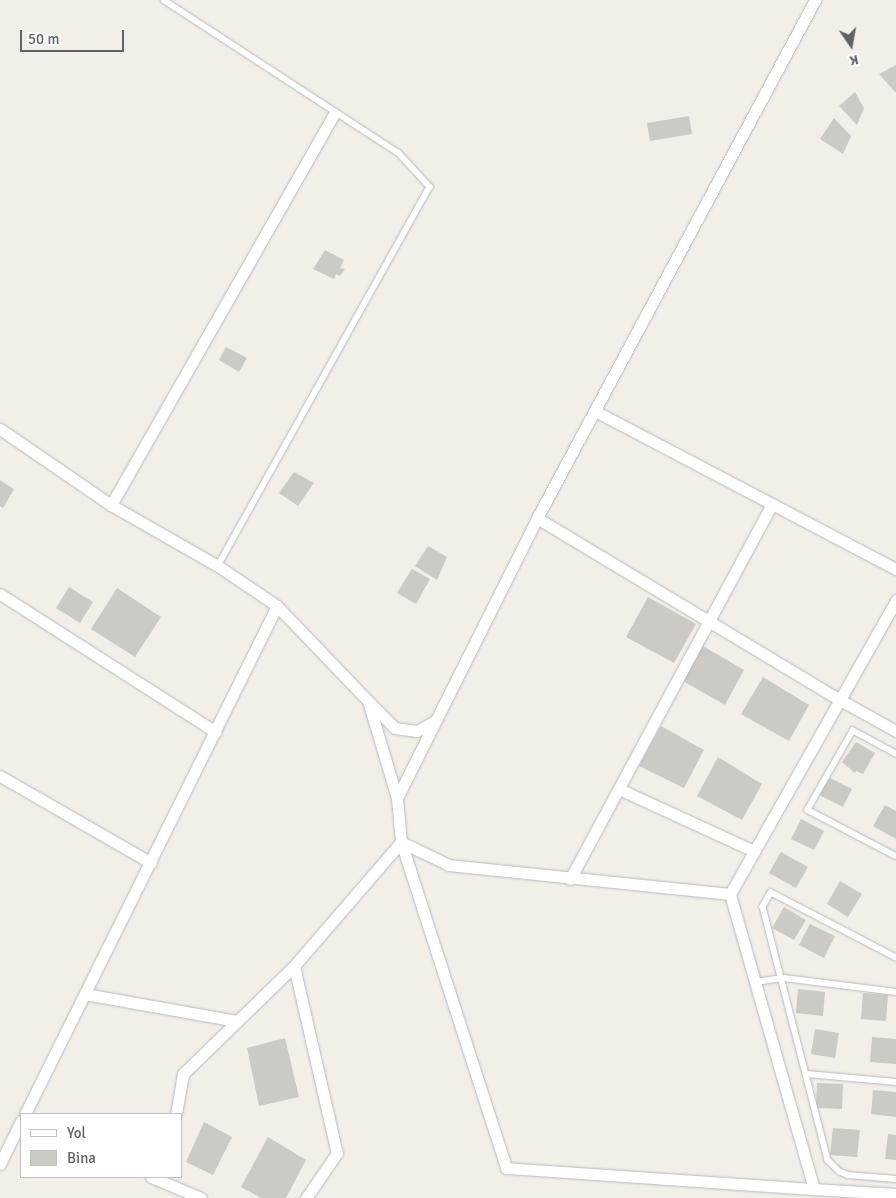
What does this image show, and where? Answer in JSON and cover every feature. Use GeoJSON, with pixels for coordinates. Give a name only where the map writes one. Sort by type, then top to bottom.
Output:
{"type":"FeatureCollection","features":[{"type":"Feature","properties":{"kind":"street"},"geometry":{"type":"LineString","coordinates":[[397,798],[537,518],[815,0]]}},
{"type":"Feature","properties":{"kind":"street"},"geometry":{"type":"LineString","coordinates":[[111,505],[334,114]]}},
{"type":"Feature","properties":{"kind":"street"},"geometry":{"type":"LineString","coordinates":[[595,411],[896,569]]}},
{"type":"Feature","properties":{"kind":"street"},"geometry":{"type":"LineString","coordinates":[[0,429],[111,505],[218,566],[277,606],[395,728],[417,731],[436,721]]}},
{"type":"Feature","properties":{"kind":"street"},"geometry":{"type":"LineString","coordinates":[[570,879],[772,504]]}},
{"type":"Feature","properties":{"kind":"street"},"geometry":{"type":"LineString","coordinates":[[537,518],[840,700],[896,731]]}},
{"type":"Feature","properties":{"kind":"street"},"geometry":{"type":"LineString","coordinates":[[0,594],[216,732]]}},
{"type":"Feature","properties":{"kind":"street"},"geometry":{"type":"LineString","coordinates":[[814,1189],[730,894],[896,600]]}},
{"type":"Feature","properties":{"kind":"street"},"geometry":{"type":"LineString","coordinates":[[26,1113],[277,606]]}},
{"type":"Feature","properties":{"kind":"street"},"geometry":{"type":"LineString","coordinates":[[368,701],[397,798],[401,842],[506,1168],[896,1194]]}},
{"type":"Feature","properties":{"kind":"street"},"geometry":{"type":"LineString","coordinates":[[0,776],[150,863]]}},
{"type":"Feature","properties":{"kind":"street"},"geometry":{"type":"LineString","coordinates":[[619,789],[754,851]]}},
{"type":"Feature","properties":{"kind":"street"},"geometry":{"type":"LineString","coordinates":[[401,842],[449,865],[570,879],[730,894]]}},
{"type":"Feature","properties":{"kind":"street"},"geometry":{"type":"LineString","coordinates":[[176,1113],[183,1074],[294,966],[401,842]]}},
{"type":"Feature","properties":{"kind":"street"},"geometry":{"type":"LineString","coordinates":[[294,966],[337,1153],[306,1198]]}},
{"type":"Feature","properties":{"kind":"street"},"geometry":{"type":"LineString","coordinates":[[85,994],[237,1021]]}},
{"type":"Feature","properties":{"kind":"street"},"geometry":{"type":"LineString","coordinates":[[0,1164],[20,1123]]}},
{"type":"Feature","properties":{"kind":"street"},"geometry":{"type":"LineString","coordinates":[[164,1179],[201,1198]]}},
{"type":"Feature","properties":{"kind":"lane"},"geometry":{"type":"LineString","coordinates":[[164,0],[334,114],[399,153],[430,187],[218,566]]}},
{"type":"Feature","properties":{"kind":"lane"},"geometry":{"type":"LineString","coordinates":[[896,754],[853,731],[808,810],[896,856]]}},
{"type":"Feature","properties":{"kind":"lane"},"geometry":{"type":"LineString","coordinates":[[896,958],[772,893],[763,907],[784,978],[792,1029],[807,1074],[828,1160],[833,1167],[848,1175],[896,1179]]}},
{"type":"Feature","properties":{"kind":"lane"},"geometry":{"type":"LineString","coordinates":[[755,982],[784,978],[896,992]]}},
{"type":"Feature","properties":{"kind":"lane"},"geometry":{"type":"LineString","coordinates":[[807,1074],[896,1082]]}},
{"type":"Feature","properties":{"kind":"building"},"geometry":{"type":"Polygon","coordinates":[[[896,65],[896,93],[879,74],[896,65]]]}},
{"type":"Feature","properties":{"kind":"building"},"geometry":{"type":"Polygon","coordinates":[[[855,92],[864,108],[857,125],[839,106],[855,92]]]}},
{"type":"Feature","properties":{"kind":"building"},"geometry":{"type":"Polygon","coordinates":[[[689,116],[692,134],[650,141],[647,123],[689,116]]]}},
{"type":"Feature","properties":{"kind":"building"},"geometry":{"type":"Polygon","coordinates":[[[834,118],[851,136],[843,154],[820,139],[834,118]]]}},
{"type":"Feature","properties":{"kind":"building"},"geometry":{"type":"Polygon","coordinates":[[[325,250],[344,260],[340,268],[345,269],[340,276],[336,274],[334,279],[313,269],[325,250]]]}},
{"type":"Feature","properties":{"kind":"building"},"geometry":{"type":"Polygon","coordinates":[[[226,347],[247,358],[239,372],[219,360],[226,347]]]}},
{"type":"Feature","properties":{"kind":"building"},"geometry":{"type":"Polygon","coordinates":[[[294,472],[314,483],[298,506],[279,493],[294,472]]]}},
{"type":"Feature","properties":{"kind":"building"},"geometry":{"type":"Polygon","coordinates":[[[0,480],[14,489],[3,508],[0,506],[0,480]]]}},
{"type":"Feature","properties":{"kind":"building"},"geometry":{"type":"Polygon","coordinates":[[[428,546],[447,557],[437,580],[415,566],[428,546]]]}},
{"type":"Feature","properties":{"kind":"building"},"geometry":{"type":"Polygon","coordinates":[[[412,569],[430,579],[416,604],[397,593],[412,569]]]}},
{"type":"Feature","properties":{"kind":"building"},"geometry":{"type":"Polygon","coordinates":[[[69,587],[93,602],[80,623],[56,608],[69,587]]]}},
{"type":"Feature","properties":{"kind":"building"},"geometry":{"type":"Polygon","coordinates":[[[117,588],[161,617],[135,657],[91,629],[117,588]]]}},
{"type":"Feature","properties":{"kind":"building"},"geometry":{"type":"Polygon","coordinates":[[[648,597],[696,624],[674,663],[626,637],[648,597]]]}},
{"type":"Feature","properties":{"kind":"building"},"geometry":{"type":"Polygon","coordinates":[[[703,646],[744,670],[725,705],[683,681],[703,646]]]}},
{"type":"Feature","properties":{"kind":"building"},"geometry":{"type":"Polygon","coordinates":[[[763,677],[809,705],[789,741],[741,714],[763,677]]]}},
{"type":"Feature","properties":{"kind":"building"},"geometry":{"type":"Polygon","coordinates":[[[661,726],[704,750],[684,788],[639,766],[661,726]]]}},
{"type":"Feature","properties":{"kind":"building"},"geometry":{"type":"Polygon","coordinates":[[[856,742],[875,753],[863,774],[856,771],[855,773],[842,762],[856,742]]]}},
{"type":"Feature","properties":{"kind":"building"},"geometry":{"type":"Polygon","coordinates":[[[718,757],[762,784],[742,820],[697,796],[718,757]]]}},
{"type":"Feature","properties":{"kind":"building"},"geometry":{"type":"Polygon","coordinates":[[[828,777],[852,789],[843,807],[819,795],[828,777]]]}},
{"type":"Feature","properties":{"kind":"building"},"geometry":{"type":"Polygon","coordinates":[[[885,805],[896,811],[896,839],[873,826],[885,805]]]}},
{"type":"Feature","properties":{"kind":"building"},"geometry":{"type":"Polygon","coordinates":[[[801,819],[824,831],[814,850],[791,839],[801,819]]]}},
{"type":"Feature","properties":{"kind":"building"},"geometry":{"type":"Polygon","coordinates":[[[781,852],[808,867],[796,888],[769,873],[781,852]]]}},
{"type":"Feature","properties":{"kind":"building"},"geometry":{"type":"Polygon","coordinates":[[[840,881],[862,894],[848,917],[827,904],[840,881]]]}},
{"type":"Feature","properties":{"kind":"building"},"geometry":{"type":"Polygon","coordinates":[[[784,907],[806,920],[794,940],[772,928],[784,907]]]}},
{"type":"Feature","properties":{"kind":"building"},"geometry":{"type":"Polygon","coordinates":[[[810,924],[835,936],[824,958],[799,945],[810,924]]]}},
{"type":"Feature","properties":{"kind":"building"},"geometry":{"type":"Polygon","coordinates":[[[798,989],[825,992],[823,1016],[796,1013],[798,989]]]}},
{"type":"Feature","properties":{"kind":"building"},"geometry":{"type":"Polygon","coordinates":[[[863,993],[888,995],[886,1021],[861,1019],[863,993]]]}},
{"type":"Feature","properties":{"kind":"building"},"geometry":{"type":"Polygon","coordinates":[[[815,1029],[839,1033],[835,1058],[811,1054],[815,1029]]]}},
{"type":"Feature","properties":{"kind":"building"},"geometry":{"type":"Polygon","coordinates":[[[872,1037],[896,1039],[896,1064],[870,1062],[872,1037]]]}},
{"type":"Feature","properties":{"kind":"building"},"geometry":{"type":"Polygon","coordinates":[[[285,1038],[299,1097],[259,1106],[247,1048],[285,1038]]]}},
{"type":"Feature","properties":{"kind":"building"},"geometry":{"type":"Polygon","coordinates":[[[817,1083],[843,1084],[842,1109],[816,1108],[817,1083]]]}},
{"type":"Feature","properties":{"kind":"building"},"geometry":{"type":"Polygon","coordinates":[[[873,1090],[896,1092],[896,1117],[871,1114],[873,1090]]]}},
{"type":"Feature","properties":{"kind":"building"},"geometry":{"type":"Polygon","coordinates":[[[204,1122],[232,1137],[213,1175],[186,1162],[204,1122]]]}},
{"type":"Feature","properties":{"kind":"building"},"geometry":{"type":"Polygon","coordinates":[[[833,1128],[860,1130],[857,1157],[830,1155],[833,1128]]]}},
{"type":"Feature","properties":{"kind":"building"},"geometry":{"type":"Polygon","coordinates":[[[888,1134],[896,1135],[896,1160],[885,1159],[888,1134]]]}},
{"type":"Feature","properties":{"kind":"building"},"geometry":{"type":"Polygon","coordinates":[[[268,1137],[306,1160],[286,1198],[261,1198],[241,1187],[268,1137]]]}}]}
